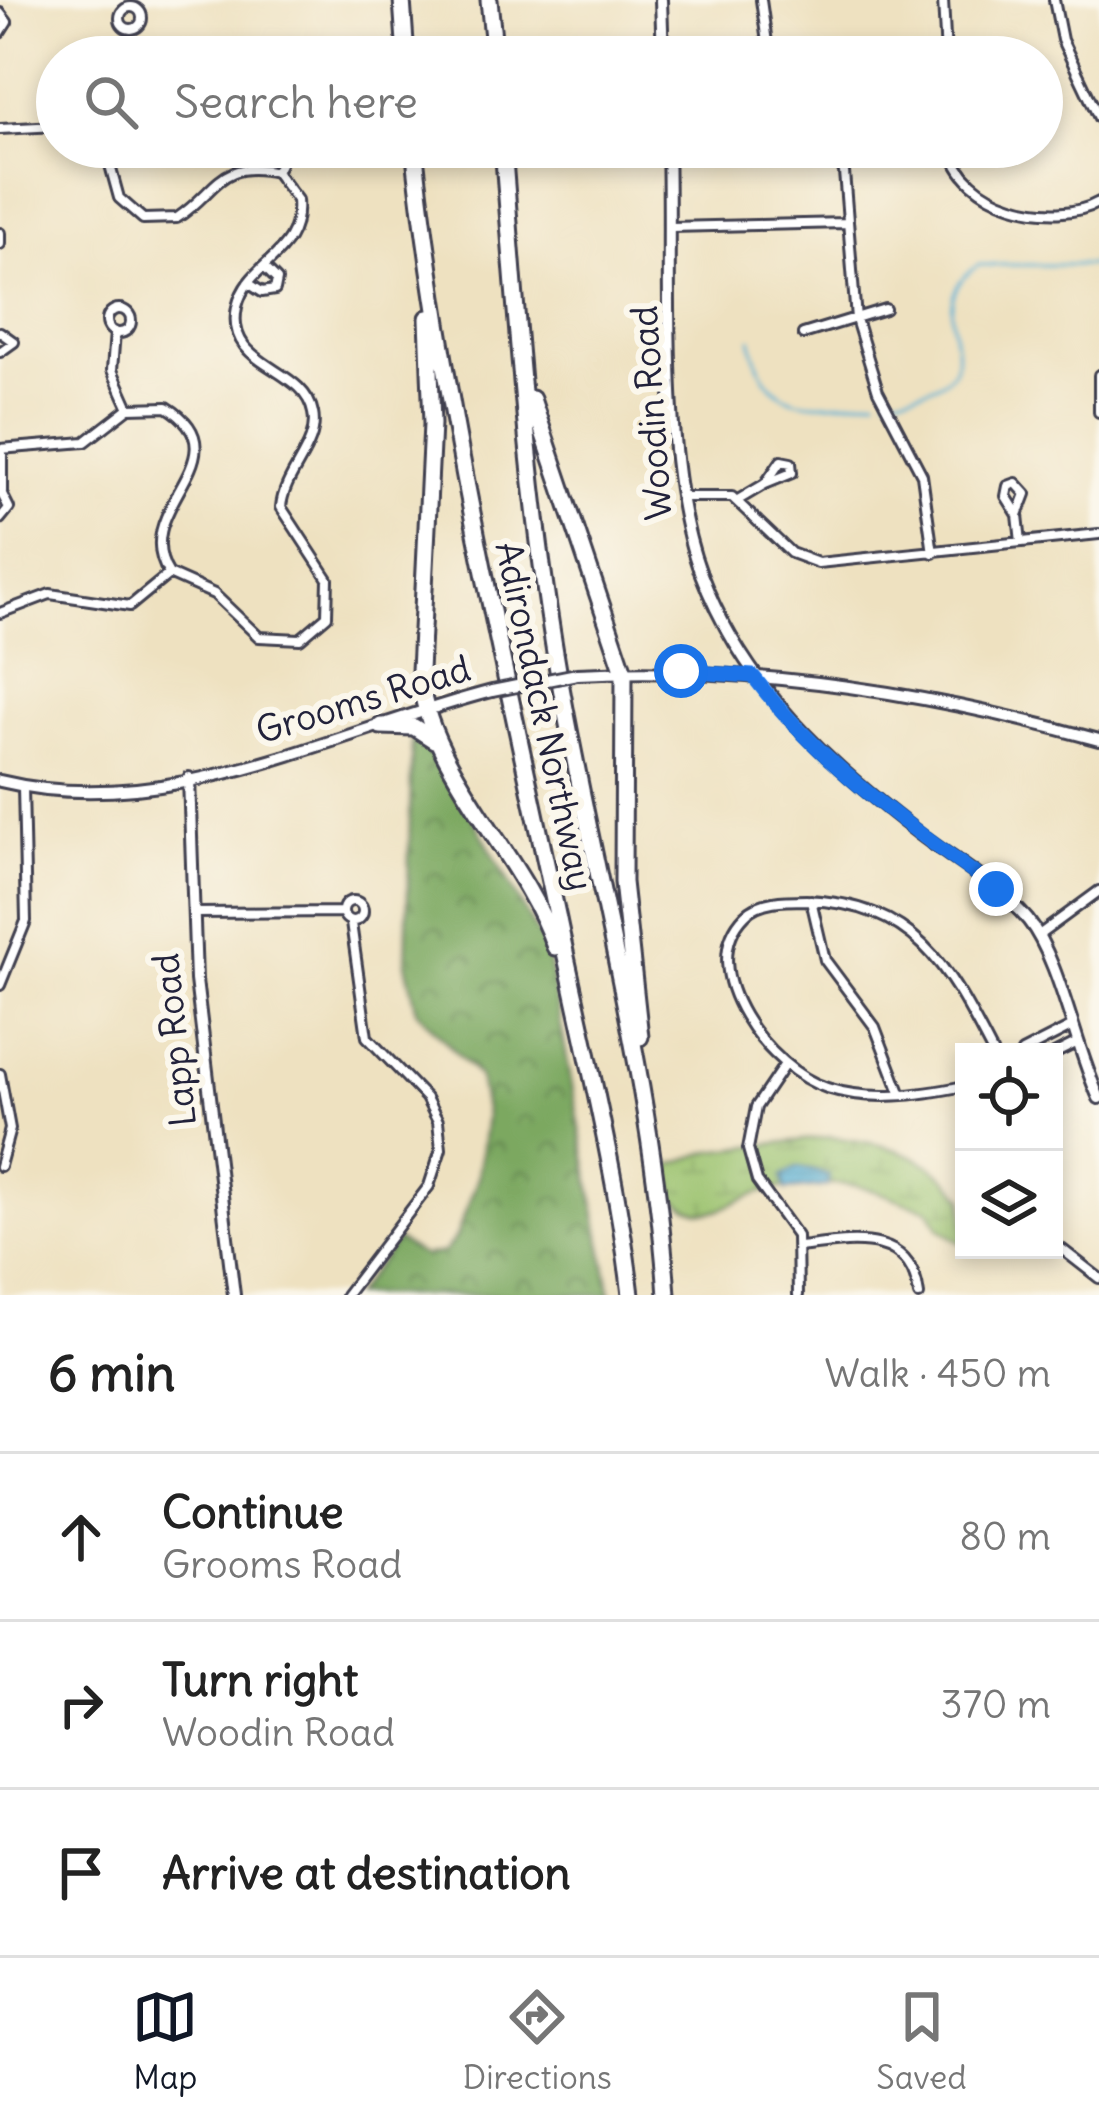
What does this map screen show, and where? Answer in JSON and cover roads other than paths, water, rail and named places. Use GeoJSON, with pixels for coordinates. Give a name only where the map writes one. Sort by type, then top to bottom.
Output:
{"type":"FeatureCollection","features":[{"type":"Feature","properties":{"kind":"highway"},"geometry":{"type":"LineString","coordinates":[[401,0],[404,36]]}},
{"type":"Feature","properties":{"kind":"highway"},"geometry":{"type":"LineString","coordinates":[[489,0],[493,36]]}},
{"type":"Feature","properties":{"kind":"highway","name":"Adirondack Northway"},"geometry":{"type":"LineString","coordinates":[[416,168],[425,249],[471,514],[583,1030],[631,1295]]}},
{"type":"Feature","properties":{"kind":"highway","name":"Adirondack Northway"},"geometry":{"type":"LineString","coordinates":[[505,168],[521,364],[557,666],[649,1129],[667,1295]]}},
{"type":"Feature","properties":{"kind":"highway"},"geometry":{"type":"LineString","coordinates":[[425,249],[432,424],[420,671],[423,711],[438,743],[541,906],[583,1030]]}},
{"type":"Feature","properties":{"kind":"highway"},"geometry":{"type":"LineString","coordinates":[[521,364],[624,672],[623,882],[649,1129]]}},
{"type":"Feature","properties":{"kind":"highway"},"geometry":{"type":"LineString","coordinates":[[382,726],[420,729],[438,743]]}},
{"type":"Feature","properties":{"kind":"street"},"geometry":{"type":"LineString","coordinates":[[118,0],[122,11]]}},
{"type":"Feature","properties":{"kind":"street"},"geometry":{"type":"LineString","coordinates":[[661,0],[662,36]]}},
{"type":"Feature","properties":{"kind":"street"},"geometry":{"type":"LineString","coordinates":[[761,0],[766,36]]}},
{"type":"Feature","properties":{"kind":"street"},"geometry":{"type":"LineString","coordinates":[[943,0],[945,36]]}},
{"type":"Feature","properties":{"kind":"street"},"geometry":{"type":"LineString","coordinates":[[1054,0],[1062,36]]}},
{"type":"Feature","properties":{"kind":"street"},"geometry":{"type":"LineString","coordinates":[[0,13],[8,22],[0,33]]}},
{"type":"Feature","properties":{"kind":"street"},"geometry":{"type":"LineString","coordinates":[[1063,40],[1099,118]]}},
{"type":"Feature","properties":{"kind":"street"},"geometry":{"type":"LineString","coordinates":[[0,129],[36,127]]}},
{"type":"Feature","properties":{"kind":"street"},"geometry":{"type":"LineString","coordinates":[[110,168],[118,198],[143,219],[161,222],[194,208],[226,174],[240,168]]}},
{"type":"Feature","properties":{"kind":"street"},"geometry":{"type":"LineString","coordinates":[[0,519],[9,508],[1,493],[1,449],[85,442],[129,408],[167,407],[188,425],[195,442],[191,475],[163,514],[158,532],[161,560],[169,574],[214,594],[254,635],[276,642],[299,639],[318,627],[328,611],[328,578],[281,506],[291,471],[312,435],[313,411],[299,389],[254,358],[239,338],[237,308],[248,284],[293,237],[298,215],[290,186],[276,172],[249,168]]}},
{"type":"Feature","properties":{"kind":"street"},"geometry":{"type":"LineString","coordinates":[[276,172],[278,168]]}},
{"type":"Feature","properties":{"kind":"street","name":"Woodin Road"},"geometry":{"type":"LineString","coordinates":[[669,168],[673,386],[682,497],[699,571],[736,650],[774,702],[848,777],[996,889],[1039,935],[1099,1098]]}},
{"type":"Feature","properties":{"kind":"street"},"geometry":{"type":"LineString","coordinates":[[843,168],[856,319],[878,391],[922,475],[933,553]]}},
{"type":"Feature","properties":{"kind":"street"},"geometry":{"type":"LineString","coordinates":[[960,168],[966,182],[992,201],[1051,210],[1078,210],[1099,202]]}},
{"type":"Feature","properties":{"kind":"street"},"geometry":{"type":"LineString","coordinates":[[671,226],[846,223]]}},
{"type":"Feature","properties":{"kind":"street"},"geometry":{"type":"LineString","coordinates":[[0,233],[0,244]]}},
{"type":"Feature","properties":{"kind":"street"},"geometry":{"type":"LineString","coordinates":[[248,284],[266,293],[275,290],[277,280],[264,267]]}},
{"type":"Feature","properties":{"kind":"street"},"geometry":{"type":"LineString","coordinates":[[803,334],[885,309]]}},
{"type":"Feature","properties":{"kind":"street"},"geometry":{"type":"LineString","coordinates":[[0,332],[14,342],[0,352]]}},
{"type":"Feature","properties":{"kind":"street"},"geometry":{"type":"LineString","coordinates":[[116,332],[112,370],[129,408]]}},
{"type":"Feature","properties":{"kind":"street"},"geometry":{"type":"LineString","coordinates":[[1099,375],[1099,412]]}},
{"type":"Feature","properties":{"kind":"street"},"geometry":{"type":"LineString","coordinates":[[682,497],[738,500],[765,484]]}},
{"type":"Feature","properties":{"kind":"street"},"geometry":{"type":"LineString","coordinates":[[738,500],[790,553],[808,561],[1099,534]]}},
{"type":"Feature","properties":{"kind":"street"},"geometry":{"type":"LineString","coordinates":[[1018,515],[1021,542]]}},
{"type":"Feature","properties":{"kind":"street"},"geometry":{"type":"LineString","coordinates":[[0,614],[50,594],[130,605],[169,574]]}},
{"type":"Feature","properties":{"kind":"street"},"geometry":{"type":"LineString","coordinates":[[718,672],[734,666],[736,650]]}},
{"type":"Feature","properties":{"kind":"street","name":"Grooms Road"},"geometry":{"type":"LineString","coordinates":[[0,781],[98,796],[315,748],[492,691],[577,674],[624,672],[718,672],[788,680],[1005,716],[1099,740]]}},
{"type":"Feature","properties":{"kind":"street"},"geometry":{"type":"LineString","coordinates":[[774,702],[775,687],[788,680]]}},
{"type":"Feature","properties":{"kind":"street","name":"Lapp Road"},"geometry":{"type":"LineString","coordinates":[[189,778],[192,913],[234,1295]]}},
{"type":"Feature","properties":{"kind":"street"},"geometry":{"type":"LineString","coordinates":[[0,985],[26,922],[22,787]]}},
{"type":"Feature","properties":{"kind":"street"},"geometry":{"type":"LineString","coordinates":[[1039,935],[1099,891]]}},
{"type":"Feature","properties":{"kind":"street"},"geometry":{"type":"LineString","coordinates":[[955,1087],[901,1095],[825,1088],[784,1064],[752,1032],[731,983],[729,944],[752,910],[772,902],[811,900],[885,917],[917,936],[950,974],[987,1043]]}},
{"type":"Feature","properties":{"kind":"street"},"geometry":{"type":"LineString","coordinates":[[811,900],[825,960],[875,1028],[901,1095]]}},
{"type":"Feature","properties":{"kind":"street"},"geometry":{"type":"LineString","coordinates":[[192,913],[340,912],[352,901],[362,905],[362,915],[351,923]]}},
{"type":"Feature","properties":{"kind":"street"},"geometry":{"type":"LineString","coordinates":[[340,912],[351,923],[367,1036],[426,1098],[438,1121],[441,1149],[429,1186],[346,1295]]}},
{"type":"Feature","properties":{"kind":"street"},"geometry":{"type":"LineString","coordinates":[[1040,1043],[1070,1028]]}},
{"type":"Feature","properties":{"kind":"street"},"geometry":{"type":"LineString","coordinates":[[1063,1050],[1076,1043]]}},
{"type":"Feature","properties":{"kind":"street"},"geometry":{"type":"LineString","coordinates":[[784,1064],[756,1107],[748,1149],[758,1181],[791,1222],[800,1247],[798,1295]]}},
{"type":"Feature","properties":{"kind":"street"},"geometry":{"type":"LineString","coordinates":[[0,1074],[10,1129],[0,1166]]}},
{"type":"Feature","properties":{"kind":"street"},"geometry":{"type":"LineString","coordinates":[[800,1247],[857,1240],[889,1246],[911,1265],[919,1295]]}},
{"type":"Feature","properties":{"kind":"street"},"geometry":{"type":"LineString","coordinates":[[1063,1250],[1099,1278]]}},
{"type":"Feature","properties":{"kind":"water"},"geometry":{"type":"Polygon","coordinates":[[[798,1167],[829,1175],[827,1186],[786,1190],[782,1176],[798,1167]]]}},
{"type":"Feature","properties":{"kind":"waterway"},"geometry":{"type":"LineString","coordinates":[[886,397],[926,389],[948,377],[956,361],[952,304],[959,284],[979,265],[1099,265]]}},
{"type":"Feature","properties":{"kind":"waterway"},"geometry":{"type":"LineString","coordinates":[[751,339],[758,364],[780,393],[812,403],[876,398]]}}]}
